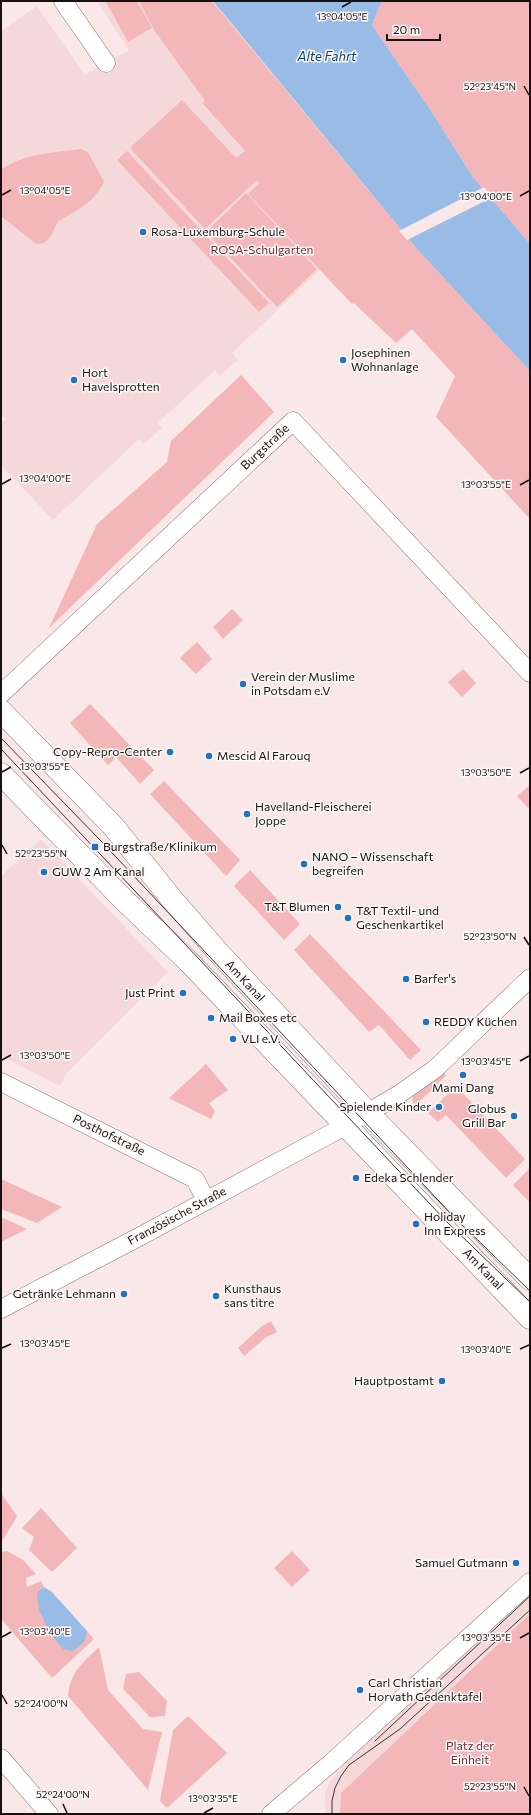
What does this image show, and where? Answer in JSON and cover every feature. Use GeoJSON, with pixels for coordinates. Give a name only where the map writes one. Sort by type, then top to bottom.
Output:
{"type":"FeatureCollection","features":[{"type":"Feature","properties":{"kind":"street"},"geometry":{"type":"LineString","coordinates":[[62,1],[106,63]]}},
{"type":"Feature","properties":{"kind":"street","name":"Burgstraße"},"geometry":{"type":"LineString","coordinates":[[1,694],[293,421],[530,673]]}},
{"type":"Feature","properties":{"kind":"street","name":"Am Kanal"},"geometry":{"type":"LineString","coordinates":[[1,711],[113,826],[355,1120],[530,1318]]}},
{"type":"Feature","properties":{"kind":"street","name":"Am Kanal"},"geometry":{"type":"LineString","coordinates":[[1,774],[125,901],[355,1120],[530,1279]]}},
{"type":"Feature","properties":{"kind":"street","name":"Französische Straße"},"geometry":{"type":"LineString","coordinates":[[1,1309],[355,1120],[398,1095],[435,1069],[530,978]]}},
{"type":"Feature","properties":{"kind":"street","name":"Posthofstraße"},"geometry":{"type":"LineString","coordinates":[[1,1082],[194,1179],[206,1200]]}},
{"type":"Feature","properties":{"kind":"street"},"geometry":{"type":"LineString","coordinates":[[271,1814],[331,1763],[530,1582]]}},
{"type":"Feature","properties":{"kind":"street"},"geometry":{"type":"LineString","coordinates":[[1,1758],[49,1814]]}},
{"type":"Feature","properties":{"kind":"shaded area","name":"Rosa-Luxemburg-Schule"},"geometry":{"type":"Polygon","coordinates":[[[102,1],[139,1],[154,30],[205,101],[202,104],[245,151],[237,158],[259,183],[248,194],[320,270],[232,353],[238,360],[220,376],[215,370],[158,423],[162,428],[144,444],[139,439],[53,520],[1,465],[1,422],[5,419],[1,415],[1,31],[37,6],[85,75],[129,50],[98,3],[102,1]]]}},
{"type":"Feature","properties":{"kind":"shaded area"},"geometry":{"type":"Polygon","coordinates":[[[41,839],[168,972],[67,1073],[60,1086],[1,1056],[1,876],[41,839]]]}},
{"type":"Feature","properties":{"kind":"shaded area"},"geometry":{"type":"Polygon","coordinates":[[[530,1587],[530,1614],[341,1793],[340,1814],[326,1814],[325,1793],[329,1783],[355,1751],[530,1587]]]}},
{"type":"Feature","properties":{"kind":"green space"},"geometry":{"type":"Polygon","coordinates":[[[137,1],[152,28],[128,42],[106,2],[137,1]]]}},
{"type":"Feature","properties":{"kind":"green space"},"geometry":{"type":"Polygon","coordinates":[[[139,1],[212,1],[417,249],[530,371],[530,519],[436,417],[455,376],[412,329],[396,343],[354,303],[352,304],[248,194],[259,183],[257,180],[205,229],[130,148],[182,100],[236,158],[245,151],[202,103],[205,101],[154,30],[139,1]]]}},
{"type":"Feature","properties":{"kind":"green space"},"geometry":{"type":"Polygon","coordinates":[[[382,1],[530,1],[530,244],[473,177],[433,114],[372,25],[382,1]]]}},
{"type":"Feature","properties":{"kind":"green space"},"geometry":{"type":"Polygon","coordinates":[[[81,149],[88,152],[104,182],[98,192],[87,204],[59,221],[51,236],[45,242],[42,244],[35,243],[1,217],[1,169],[30,157],[81,149]]]}},
{"type":"Feature","properties":{"kind":"green space"},"geometry":{"type":"Polygon","coordinates":[[[127,151],[269,303],[259,312],[117,160],[127,151]]]}},
{"type":"Feature","properties":{"kind":"green space","name":"ROSA-Schulgarten"},"geometry":{"type":"Polygon","coordinates":[[[246,193],[317,269],[277,307],[206,232],[246,193]]]}},
{"type":"Feature","properties":{"kind":"green space"},"geometry":{"type":"Polygon","coordinates":[[[241,375],[274,412],[49,628],[97,524],[167,462],[171,441],[241,375]]]}},
{"type":"Feature","properties":{"kind":"green space"},"geometry":{"type":"Polygon","coordinates":[[[232,609],[243,620],[223,639],[213,627],[232,609]]]}},
{"type":"Feature","properties":{"kind":"green space"},"geometry":{"type":"Polygon","coordinates":[[[197,642],[212,659],[196,674],[180,658],[197,642]]]}},
{"type":"Feature","properties":{"kind":"green space"},"geometry":{"type":"Polygon","coordinates":[[[463,669],[476,683],[462,697],[448,682],[463,669]]]}},
{"type":"Feature","properties":{"kind":"green space"},"geometry":{"type":"Polygon","coordinates":[[[90,704],[154,770],[140,784],[116,757],[108,765],[70,723],[90,704]]]}},
{"type":"Feature","properties":{"kind":"green space"},"geometry":{"type":"Polygon","coordinates":[[[164,781],[240,860],[226,876],[150,794],[164,781]]]}},
{"type":"Feature","properties":{"kind":"green space"},"geometry":{"type":"Polygon","coordinates":[[[530,785],[530,806],[528,808],[517,796],[530,785]]]}},
{"type":"Feature","properties":{"kind":"green space"},"geometry":{"type":"Polygon","coordinates":[[[250,870],[300,924],[284,940],[234,886],[250,870]]]}},
{"type":"Feature","properties":{"kind":"green space"},"geometry":{"type":"Polygon","coordinates":[[[310,934],[421,1050],[410,1060],[379,1025],[369,1032],[294,950],[310,934]]]}},
{"type":"Feature","properties":{"kind":"green space"},"geometry":{"type":"Polygon","coordinates":[[[206,1064],[228,1090],[209,1103],[215,1111],[211,1119],[169,1098],[206,1064]]]}},
{"type":"Feature","properties":{"kind":"green space"},"geometry":{"type":"Polygon","coordinates":[[[443,1072],[446,1075],[434,1088],[416,1104],[413,1103],[412,1100],[414,1094],[443,1072]]]}},
{"type":"Feature","properties":{"kind":"green space"},"geometry":{"type":"Polygon","coordinates":[[[456,1086],[525,1159],[506,1178],[446,1115],[438,1122],[428,1113],[456,1086]]]}},
{"type":"Feature","properties":{"kind":"green space"},"geometry":{"type":"Polygon","coordinates":[[[530,1168],[530,1203],[513,1185],[530,1168]]]}},
{"type":"Feature","properties":{"kind":"green space"},"geometry":{"type":"Polygon","coordinates":[[[1,1179],[62,1207],[37,1223],[1,1209],[1,1179]]]}},
{"type":"Feature","properties":{"kind":"green space"},"geometry":{"type":"Polygon","coordinates":[[[1,1217],[27,1229],[1,1242],[1,1217]]]}},
{"type":"Feature","properties":{"kind":"green space"},"geometry":{"type":"Polygon","coordinates":[[[271,1321],[277,1332],[265,1338],[244,1356],[238,1348],[262,1326],[271,1321]]]}},
{"type":"Feature","properties":{"kind":"green space"},"geometry":{"type":"Polygon","coordinates":[[[1,1493],[17,1516],[1,1543],[1,1493]]]}},
{"type":"Feature","properties":{"kind":"green space"},"geometry":{"type":"Polygon","coordinates":[[[41,1508],[77,1548],[52,1572],[29,1550],[34,1537],[22,1528],[41,1508]]]}},
{"type":"Feature","properties":{"kind":"green space"},"geometry":{"type":"Polygon","coordinates":[[[7,1551],[23,1560],[36,1574],[26,1578],[27,1587],[41,1581],[44,1587],[37,1592],[85,1641],[87,1631],[94,1639],[52,1678],[1,1619],[1,1552],[7,1551]]]}},
{"type":"Feature","properties":{"kind":"green space"},"geometry":{"type":"Polygon","coordinates":[[[292,1551],[310,1570],[292,1587],[274,1568],[292,1551]]]}},
{"type":"Feature","properties":{"kind":"green space","name":"Platz der Einheit"},"geometry":{"type":"Polygon","coordinates":[[[530,1614],[530,1814],[340,1814],[341,1793],[530,1614]]]}},
{"type":"Feature","properties":{"kind":"green space"},"geometry":{"type":"Polygon","coordinates":[[[99,1647],[108,1690],[143,1729],[162,1732],[148,1790],[68,1696],[69,1687],[78,1668],[99,1647]]]}},
{"type":"Feature","properties":{"kind":"green space"},"geometry":{"type":"Polygon","coordinates":[[[139,1672],[167,1701],[165,1716],[150,1717],[123,1689],[126,1674],[139,1672]]]}},
{"type":"Feature","properties":{"kind":"green space"},"geometry":{"type":"Polygon","coordinates":[[[188,1716],[227,1753],[167,1808],[160,1801],[173,1730],[188,1716]]]}},
{"type":"Feature","properties":{"kind":"water","name":"Alte Fahrt"},"geometry":{"type":"Polygon","coordinates":[[[213,1],[382,1],[372,25],[433,114],[473,177],[530,244],[530,371],[417,249],[213,1]]]}},
{"type":"Feature","properties":{"kind":"water"},"geometry":{"type":"Polygon","coordinates":[[[44,1587],[52,1592],[87,1631],[85,1641],[73,1651],[63,1649],[50,1633],[39,1610],[37,1592],[44,1587]]]}},
{"type":"Feature","properties":{"kind":"pier"},"geometry":{"type":"Polygon","coordinates":[[[484,187],[493,197],[407,240],[399,231],[484,187]]]}},
{"type":"Feature","properties":{"kind":"tram line"},"geometry":{"type":"LineString","coordinates":[[1,738],[101,841],[453,1216],[530,1291]]}},
{"type":"Feature","properties":{"kind":"tram line"},"geometry":{"type":"LineString","coordinates":[[1,749],[447,1222],[530,1302]]}},
{"type":"Feature","properties":{"kind":"tram line"},"geometry":{"type":"LineString","coordinates":[[375,1741],[530,1596]]}},
{"type":"Feature","properties":{"kind":"tram line"},"geometry":{"type":"LineString","coordinates":[[332,1814],[332,1801],[335,1788],[349,1765],[400,1729],[530,1610]]}},
{"type":"Feature","properties":{"kind":"place","name":"Rosa-Luxemburg-Schule"},"geometry":{"type":"Point","coordinates":[143,232]}},
{"type":"Feature","properties":{"kind":"place","name":"Josephinen Wohnanlage"},"geometry":{"type":"Point","coordinates":[343,360]}},
{"type":"Feature","properties":{"kind":"place","name":"Hort Havelsprotten"},"geometry":{"type":"Point","coordinates":[74,380]}},
{"type":"Feature","properties":{"kind":"place","name":"Verein der Muslime in Potsdam e.V"},"geometry":{"type":"Point","coordinates":[243,684]}},
{"type":"Feature","properties":{"kind":"place","name":"Copy-Repro-Center"},"geometry":{"type":"Point","coordinates":[170,752]}},
{"type":"Feature","properties":{"kind":"place","name":"Mescid Al Farouq"},"geometry":{"type":"Point","coordinates":[209,756]}},
{"type":"Feature","properties":{"kind":"place","name":"Havelland-Fleischerei Joppe"},"geometry":{"type":"Point","coordinates":[247,814]}},
{"type":"Feature","properties":{"kind":"place","name":"Burgstraße/Klinikum"},"geometry":{"type":"Point","coordinates":[95,847]}},
{"type":"Feature","properties":{"kind":"place","name":"NANO – Wissenschaft begreifen"},"geometry":{"type":"Point","coordinates":[304,864]}},
{"type":"Feature","properties":{"kind":"place","name":"GUW 2 Am Kanal"},"geometry":{"type":"Point","coordinates":[44,872]}},
{"type":"Feature","properties":{"kind":"place","name":"T&T Blumen"},"geometry":{"type":"Point","coordinates":[338,907]}},
{"type":"Feature","properties":{"kind":"place","name":"T&T Textil- und Geschenkartikel"},"geometry":{"type":"Point","coordinates":[348,918]}},
{"type":"Feature","properties":{"kind":"place","name":"Barfer's"},"geometry":{"type":"Point","coordinates":[406,979]}},
{"type":"Feature","properties":{"kind":"place","name":"Just Print"},"geometry":{"type":"Point","coordinates":[183,993]}},
{"type":"Feature","properties":{"kind":"place","name":"Mail Boxes etc"},"geometry":{"type":"Point","coordinates":[211,1018]}},
{"type":"Feature","properties":{"kind":"place","name":"REDDY Küchen"},"geometry":{"type":"Point","coordinates":[426,1022]}},
{"type":"Feature","properties":{"kind":"place","name":"VLI e.V."},"geometry":{"type":"Point","coordinates":[233,1039]}},
{"type":"Feature","properties":{"kind":"place","name":"Mami Dang"},"geometry":{"type":"Point","coordinates":[463,1075]}},
{"type":"Feature","properties":{"kind":"place","name":"Spielende Kinder"},"geometry":{"type":"Point","coordinates":[439,1107]}},
{"type":"Feature","properties":{"kind":"place","name":"Globus Grill Bar"},"geometry":{"type":"Point","coordinates":[514,1116]}},
{"type":"Feature","properties":{"kind":"place","name":"Edeka Schlender"},"geometry":{"type":"Point","coordinates":[356,1178]}},
{"type":"Feature","properties":{"kind":"place","name":"Holiday Inn Express"},"geometry":{"type":"Point","coordinates":[416,1224]}},
{"type":"Feature","properties":{"kind":"place","name":"Getränke Lehmann"},"geometry":{"type":"Point","coordinates":[124,1294]}},
{"type":"Feature","properties":{"kind":"place","name":"Kunsthaus sans titre"},"geometry":{"type":"Point","coordinates":[216,1296]}},
{"type":"Feature","properties":{"kind":"place","name":"Hauptpostamt"},"geometry":{"type":"Point","coordinates":[442,1381]}},
{"type":"Feature","properties":{"kind":"place","name":"Samuel Gutmann"},"geometry":{"type":"Point","coordinates":[516,1563]}},
{"type":"Feature","properties":{"kind":"place","name":"Carl Christian Horvath Gedenktafel"},"geometry":{"type":"Point","coordinates":[360,1690]}}]}
